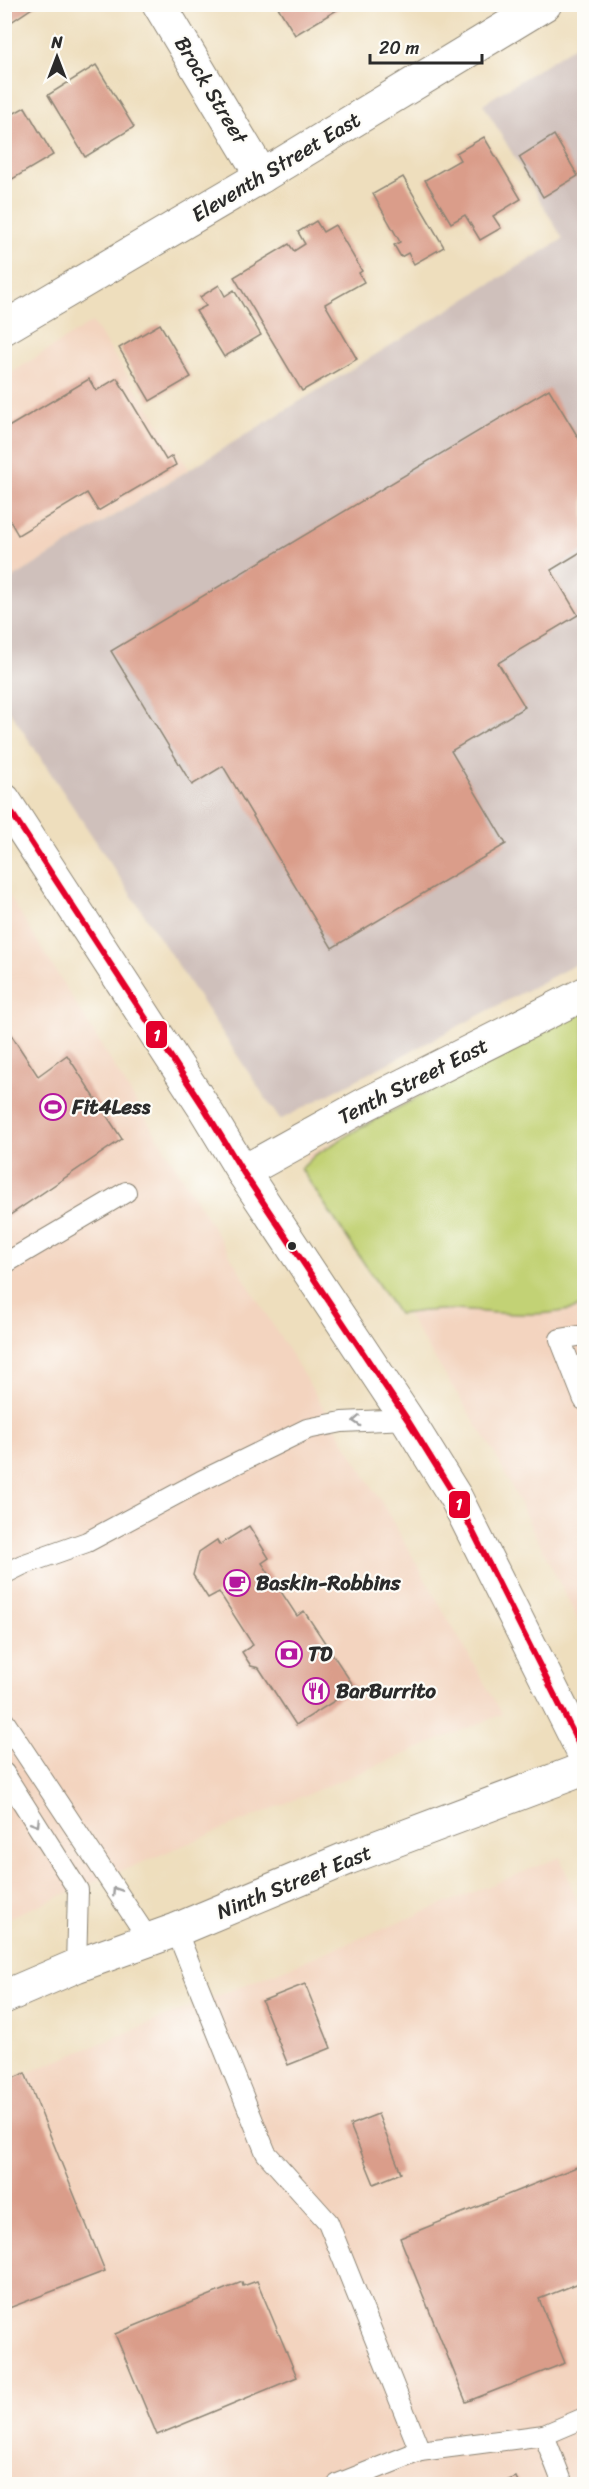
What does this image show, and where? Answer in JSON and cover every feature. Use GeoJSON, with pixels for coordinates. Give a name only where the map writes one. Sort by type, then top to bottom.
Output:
{"type":"FeatureCollection","features":[{"type":"Feature","properties":{"kind":"street","name":"Brock Street"},"geometry":{"type":"LineString","coordinates":[[159,4],[262,176]]}},
{"type":"Feature","properties":{"kind":"street","name":"Eleventh Street East"},"geometry":{"type":"LineString","coordinates":[[4,328],[262,176],[545,4]]}},
{"type":"Feature","properties":{"kind":"street"},"geometry":{"type":"LineString","coordinates":[[4,800],[203,1106],[243,1172],[407,1419],[456,1498],[585,1754]]}},
{"type":"Feature","properties":{"kind":"street","name":"Tenth Street East"},"geometry":{"type":"LineString","coordinates":[[243,1172],[364,1105],[585,994]]}},
{"type":"Feature","properties":{"kind":"street","name":"Ninth Street East"},"geometry":{"type":"LineString","coordinates":[[4,1996],[76,1966],[162,1935],[348,1858],[585,1769]]}},
{"type":"Feature","properties":{"kind":"lane"},"geometry":{"type":"LineString","coordinates":[[4,1264],[126,1192]]}},
{"type":"Feature","properties":{"kind":"lane"},"geometry":{"type":"LineString","coordinates":[[585,1335],[560,1339],[585,1400]]}},
{"type":"Feature","properties":{"kind":"lane"},"geometry":{"type":"LineString","coordinates":[[4,1574],[22,1565],[87,1542],[201,1481],[307,1429],[342,1422],[407,1419]]}},
{"type":"Feature","properties":{"kind":"lane"},"geometry":{"type":"LineString","coordinates":[[4,1721],[162,1935],[266,2152],[328,2222],[420,2451]]}},
{"type":"Feature","properties":{"kind":"lane"},"geometry":{"type":"LineString","coordinates":[[4,1773],[78,1890],[76,1966]]}},
{"type":"Feature","properties":{"kind":"lane"},"geometry":{"type":"LineString","coordinates":[[338,2484],[420,2451],[544,2435],[585,2418]]}},
{"type":"Feature","properties":{"kind":"lane"},"geometry":{"type":"LineString","coordinates":[[544,2435],[563,2484]]}},
{"type":"Feature","properties":{"kind":"shaded area"},"geometry":{"type":"Polygon","coordinates":[[[584,40],[584,960],[280,1120],[5,704],[5,583],[563,239],[483,104],[584,40]]]}},
{"type":"Feature","properties":{"kind":"shaded area"},"geometry":{"type":"Polygon","coordinates":[[[92,322],[189,469],[5,583],[5,377],[92,322]]]}},
{"type":"Feature","properties":{"kind":"shaded area"},"geometry":{"type":"Polygon","coordinates":[[[4,887],[382,1503],[502,1714],[5,1919],[4,887]]]}},
{"type":"Feature","properties":{"kind":"shaded area"},"geometry":{"type":"Polygon","coordinates":[[[584,1015],[584,1632],[495,1454],[306,1155],[584,1015]]]}},
{"type":"Feature","properties":{"kind":"shaded area"},"geometry":{"type":"Polygon","coordinates":[[[560,1857],[584,1918],[584,2484],[5,2484],[5,2082],[560,1857]]]}},
{"type":"Feature","properties":{"kind":"green space"},"geometry":{"type":"Polygon","coordinates":[[[584,1010],[584,1306],[536,1314],[447,1310],[398,1314],[301,1169],[315,1155],[358,1129],[584,1010]]]}},
{"type":"Feature","properties":{"kind":"building"},"geometry":{"type":"Polygon","coordinates":[[[5,4],[38,4],[5,26],[5,4]]]}},
{"type":"Feature","properties":{"kind":"building"},"geometry":{"type":"Polygon","coordinates":[[[276,4],[347,4],[295,35],[276,4]]]}},
{"type":"Feature","properties":{"kind":"building"},"geometry":{"type":"Polygon","coordinates":[[[96,65],[134,127],[85,157],[48,95],[96,65]]]}},
{"type":"Feature","properties":{"kind":"building"},"geometry":{"type":"Polygon","coordinates":[[[25,107],[53,155],[4,184],[4,119],[25,107]]]}},
{"type":"Feature","properties":{"kind":"building"},"geometry":{"type":"Polygon","coordinates":[[[554,135],[578,176],[543,197],[519,157],[554,135]]]}},
{"type":"Feature","properties":{"kind":"building"},"geometry":{"type":"Polygon","coordinates":[[[484,137],[521,199],[493,216],[501,228],[480,240],[465,215],[451,223],[425,180],[460,160],[456,153],[484,137]]]}},
{"type":"Feature","properties":{"kind":"building"},"geometry":{"type":"Polygon","coordinates":[[[403,177],[444,247],[414,264],[408,253],[401,257],[394,245],[400,242],[373,194],[403,177]]]}},
{"type":"Feature","properties":{"kind":"building"},"geometry":{"type":"Polygon","coordinates":[[[316,221],[323,232],[335,225],[362,271],[359,273],[364,282],[325,304],[357,359],[302,391],[234,277],[289,244],[294,251],[305,244],[298,232],[316,221]]]}},
{"type":"Feature","properties":{"kind":"building"},"geometry":{"type":"Polygon","coordinates":[[[219,285],[225,296],[234,290],[261,335],[224,357],[196,311],[206,306],[200,297],[219,285]]]}},
{"type":"Feature","properties":{"kind":"building"},"geometry":{"type":"Polygon","coordinates":[[[160,324],[191,377],[150,401],[119,348],[160,324]]]}},
{"type":"Feature","properties":{"kind":"building"},"geometry":{"type":"Polygon","coordinates":[[[117,378],[166,460],[172,456],[176,465],[98,511],[87,493],[18,535],[5,512],[5,429],[89,379],[96,391],[117,378]]]}},
{"type":"Feature","properties":{"kind":"building"},"geometry":{"type":"Polygon","coordinates":[[[549,389],[584,447],[584,550],[551,570],[578,615],[498,663],[525,707],[451,751],[506,844],[332,948],[223,766],[192,785],[111,651],[549,389]]]}},
{"type":"Feature","properties":{"kind":"building","name":"Fit4Less"},"geometry":{"type":"Polygon","coordinates":[[[4,1024],[38,1076],[67,1055],[122,1139],[4,1219],[4,1024]]]}},
{"type":"Feature","properties":{"kind":"building"},"geometry":{"type":"Polygon","coordinates":[[[249,1526],[269,1558],[262,1563],[297,1616],[304,1611],[355,1688],[296,1725],[259,1668],[251,1666],[242,1652],[253,1645],[219,1592],[208,1598],[193,1575],[199,1552],[217,1540],[219,1545],[249,1526]]]}},
{"type":"Feature","properties":{"kind":"building"},"geometry":{"type":"Polygon","coordinates":[[[305,1984],[331,2048],[288,2065],[262,2001],[305,1984]]]}},
{"type":"Feature","properties":{"kind":"building"},"geometry":{"type":"Polygon","coordinates":[[[25,2073],[105,2271],[4,2310],[4,2082],[25,2073]]]}},
{"type":"Feature","properties":{"kind":"building"},"geometry":{"type":"Polygon","coordinates":[[[378,2114],[401,2173],[374,2184],[350,2125],[378,2114]]]}},
{"type":"Feature","properties":{"kind":"building"},"geometry":{"type":"Polygon","coordinates":[[[584,2164],[584,2281],[539,2299],[565,2363],[466,2402],[400,2238],[584,2164]]]}},
{"type":"Feature","properties":{"kind":"building"},"geometry":{"type":"Polygon","coordinates":[[[257,2281],[297,2377],[157,2435],[115,2334],[242,2282],[243,2286],[257,2281]]]}},
{"type":"Feature","properties":{"kind":"building"},"geometry":{"type":"Polygon","coordinates":[[[516,2477],[519,2484],[499,2484],[516,2477]]]}},
{"type":"Feature","properties":{"kind":"transit line","name":"1"},"geometry":{"type":"LineString","coordinates":[[4,801],[203,1106],[243,1172],[407,1419],[456,1498],[584,1754]]}},
{"type":"Feature","properties":{"kind":"place","name":"Fit4Less"},"geometry":{"type":"Point","coordinates":[53,1107]}},
{"type":"Feature","properties":{"kind":"place","name":"Baskin-Robbins"},"geometry":{"type":"Point","coordinates":[237,1583]}},
{"type":"Feature","properties":{"kind":"place","name":"TD"},"geometry":{"type":"Point","coordinates":[289,1654]}},
{"type":"Feature","properties":{"kind":"place","name":"BarBurrito"},"geometry":{"type":"Point","coordinates":[316,1691]}}]}
